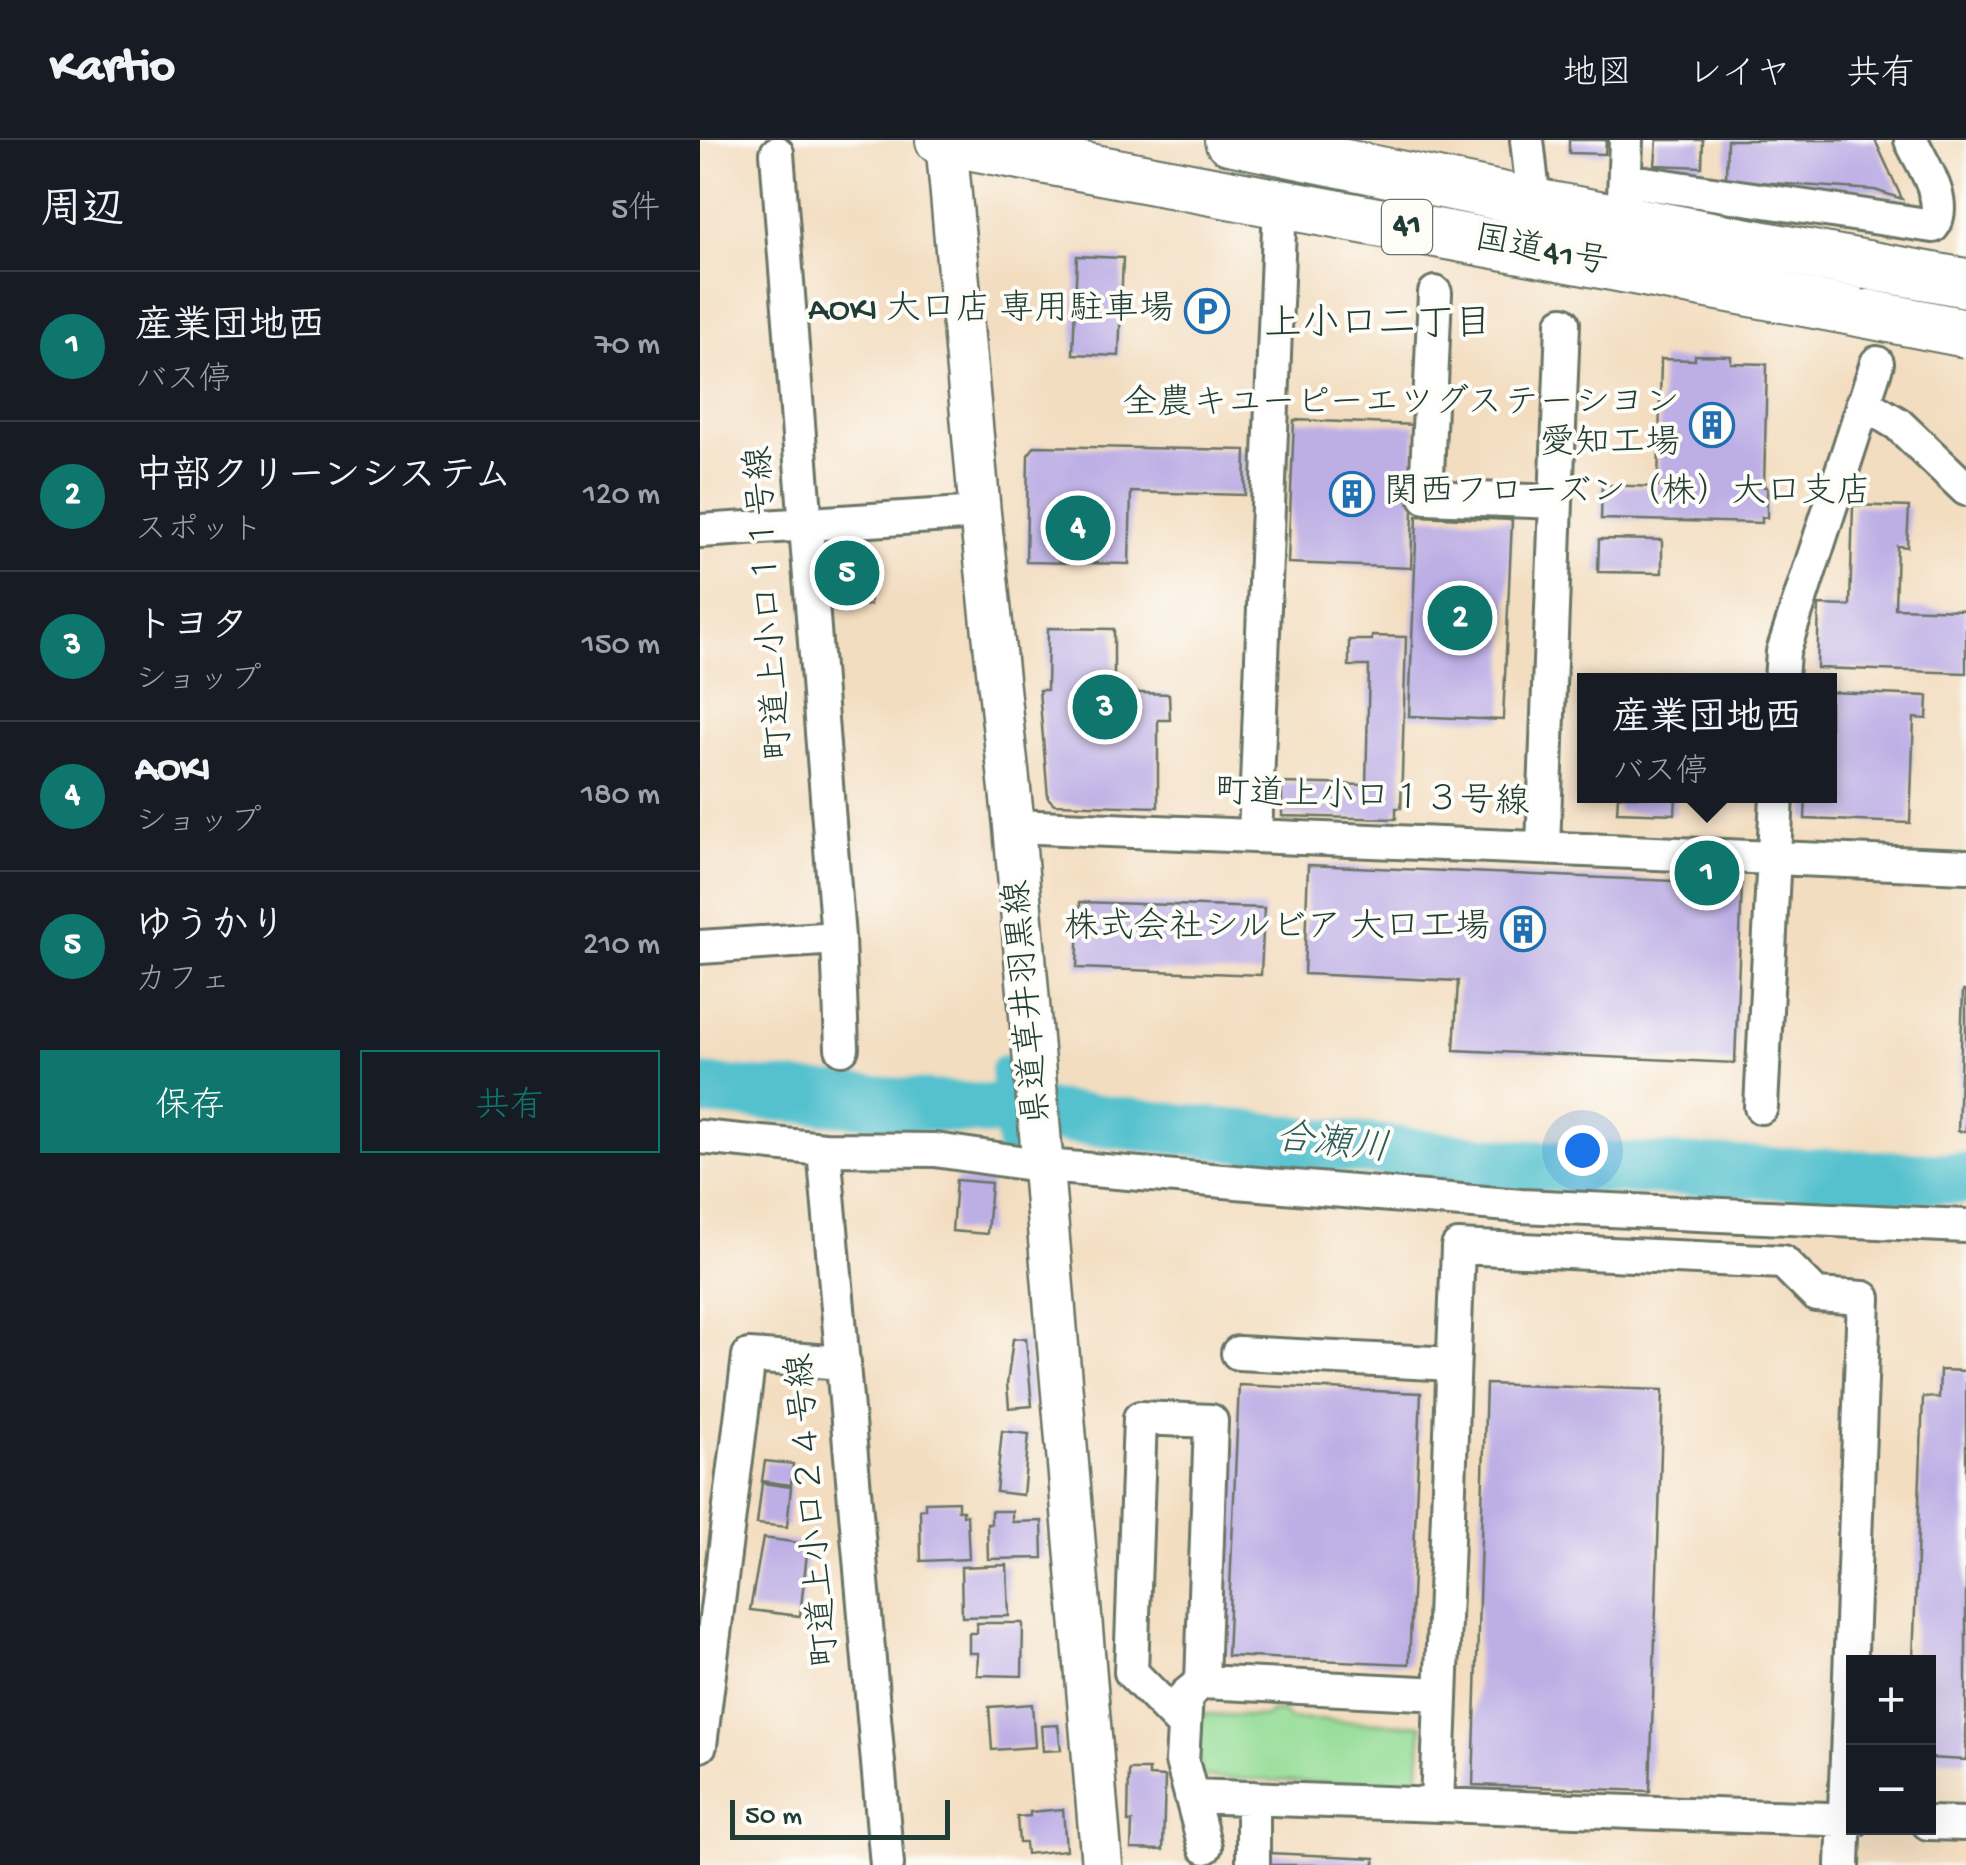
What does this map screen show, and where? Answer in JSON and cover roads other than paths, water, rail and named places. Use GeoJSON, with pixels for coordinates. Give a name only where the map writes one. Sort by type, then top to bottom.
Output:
{"type":"FeatureCollection","features":[{"type":"Feature","properties":{"kind":"highway","name":"国道41号"},"geometry":{"type":"LineString","coordinates":[[944,140],[1966,333]]}},
{"type":"Feature","properties":{"kind":"highway","name":"国道41号"},"geometry":{"type":"LineString","coordinates":[[1237,141],[1534,203],[1624,200],[1966,283]]}},
{"type":"Feature","properties":{"kind":"main road","name":"県道草井羽黒線"},"geometry":{"type":"LineString","coordinates":[[944,140],[1036,1065],[1102,1865]]}},
{"type":"Feature","properties":{"kind":"street"},"geometry":{"type":"LineString","coordinates":[[1527,140],[1534,203]]}},
{"type":"Feature","properties":{"kind":"street"},"geometry":{"type":"LineString","coordinates":[[1626,140],[1624,200],[1932,226],[1938,218],[1938,200],[1911,140]]}},
{"type":"Feature","properties":{"kind":"street","name":"町道上小口１１号線"},"geometry":{"type":"LineString","coordinates":[[777,153],[838,938],[842,1048]]}},
{"type":"Feature","properties":{"kind":"street"},"geometry":{"type":"LineString","coordinates":[[1255,835],[1280,203]]}},
{"type":"Feature","properties":{"kind":"street"},"geometry":{"type":"LineString","coordinates":[[1882,261],[1903,222]]}},
{"type":"Feature","properties":{"kind":"street"},"geometry":{"type":"LineString","coordinates":[[1435,293],[1426,497],[1556,502]]}},
{"type":"Feature","properties":{"kind":"street"},"geometry":{"type":"LineString","coordinates":[[1543,847],[1563,323]]}},
{"type":"Feature","properties":{"kind":"street"},"geometry":{"type":"LineString","coordinates":[[1782,673],[1782,652],[1877,362]]}},
{"type":"Feature","properties":{"kind":"street"},"geometry":{"type":"LineString","coordinates":[[1863,402],[1898,424],[1966,489]]}},
{"type":"Feature","properties":{"kind":"street"},"geometry":{"type":"LineString","coordinates":[[700,531],[980,513]]}},
{"type":"Feature","properties":{"kind":"street"},"geometry":{"type":"LineString","coordinates":[[1761,1107],[1776,803]]}},
{"type":"Feature","properties":{"kind":"street","name":"町道上小口１３号線"},"geometry":{"type":"LineString","coordinates":[[1014,826],[1966,866]]}},
{"type":"Feature","properties":{"kind":"street"},"geometry":{"type":"LineString","coordinates":[[700,947],[838,938]]}},
{"type":"Feature","properties":{"kind":"street"},"geometry":{"type":"LineString","coordinates":[[700,1137],[824,1148],[935,1150],[1045,1166],[1520,1206],[1966,1226]]}},
{"type":"Feature","properties":{"kind":"street","name":"町道上小口２４号線"},"geometry":{"type":"LineString","coordinates":[[824,1148],[887,1865]]}},
{"type":"Feature","properties":{"kind":"street"},"geometry":{"type":"LineString","coordinates":[[1436,1804],[1458,1247],[1783,1262],[1816,1295],[1864,1298],[1851,1745]]}},
{"type":"Feature","properties":{"kind":"street"},"geometry":{"type":"LineString","coordinates":[[1238,1353],[1453,1364]]}},
{"type":"Feature","properties":{"kind":"street"},"geometry":{"type":"LineString","coordinates":[[700,1745],[749,1356],[844,1363]]}},
{"type":"Feature","properties":{"kind":"street"},"geometry":{"type":"LineString","coordinates":[[1184,1726],[1131,1672],[1140,1418],[1211,1421],[1202,1682]]}},
{"type":"Feature","properties":{"kind":"street"},"geometry":{"type":"LineString","coordinates":[[1202,1856],[1205,1796],[1182,1761],[1186,1695],[1202,1682],[1441,1694]]}},
{"type":"Feature","properties":{"kind":"street"},"geometry":{"type":"LineString","coordinates":[[1205,1796],[1846,1820]]}},
{"type":"Feature","properties":{"kind":"street"},"geometry":{"type":"LineString","coordinates":[[1253,1798],[1253,1865]]}},
{"type":"Feature","properties":{"kind":"street"},"geometry":{"type":"LineString","coordinates":[[1936,1823],[1966,1824]]}},
{"type":"Feature","properties":{"kind":"street"},"geometry":{"type":"LineString","coordinates":[[1844,1865],[1847,1835]]}},
{"type":"Feature","properties":{"kind":"waterway","name":"合瀬川"},"geometry":{"type":"LineString","coordinates":[[1005,1070],[1012,1153]]}},
{"type":"Feature","properties":{"kind":"waterway","name":"合瀬川"},"geometry":{"type":"LineString","coordinates":[[700,1090],[1004,1111],[1518,1165],[1966,1179]]}},
{"type":"Feature","properties":{"kind":"place","name":"AOKI 大口店 専用駐車場"},"geometry":{"type":"Point","coordinates":[1207,311]}},
{"type":"Feature","properties":{"kind":"place","name":"全農キユーピーエツグステーシヨン 愛知工場"},"geometry":{"type":"Point","coordinates":[1712,425]}},
{"type":"Feature","properties":{"kind":"place","name":"関西フローズン（株）大口支店"},"geometry":{"type":"Point","coordinates":[1352,494]}},
{"type":"Feature","properties":{"kind":"place","name":"AOKI"},"geometry":{"type":"Point","coordinates":[1078,528]}},
{"type":"Feature","properties":{"kind":"place","name":"ゆうかり"},"geometry":{"type":"Point","coordinates":[847,573]}},
{"type":"Feature","properties":{"kind":"place","name":"中部クリーンシステム"},"geometry":{"type":"Point","coordinates":[1460,618]}},
{"type":"Feature","properties":{"kind":"place","name":"トヨタ"},"geometry":{"type":"Point","coordinates":[1105,707]}},
{"type":"Feature","properties":{"kind":"place","name":"産業団地西"},"geometry":{"type":"Point","coordinates":[1707,873]}},
{"type":"Feature","properties":{"kind":"place","name":"株式会社シルビア 大口工場"},"geometry":{"type":"Point","coordinates":[1523,929]}},
{"type":"Feature","properties":{"kind":"district","name":"上小口二丁目"},"geometry":{"type":"Point","coordinates":[1378,327]}}]}
